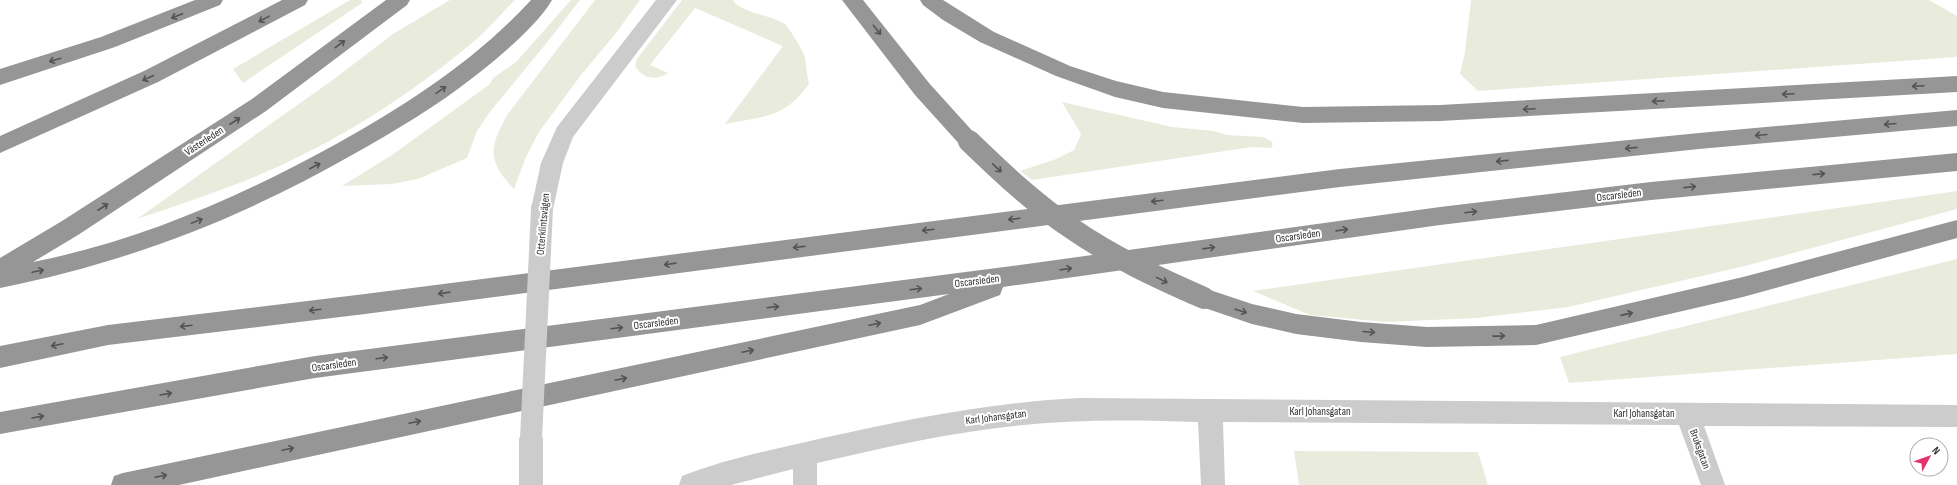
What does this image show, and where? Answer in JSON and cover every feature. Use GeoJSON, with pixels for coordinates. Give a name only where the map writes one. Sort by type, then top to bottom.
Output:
{"type":"FeatureCollection","features":[{"type":"Feature","properties":{"kind":"highway"},"geometry":{"type":"LineString","coordinates":[[0,77],[92,48],[182,14],[213,0]]}},
{"type":"Feature","properties":{"kind":"highway"},"geometry":{"type":"LineString","coordinates":[[0,145],[155,74],[245,30],[298,0]]}},
{"type":"Feature","properties":{"kind":"highway","name":"Västerleden"},"geometry":{"type":"LineString","coordinates":[[0,270],[70,228],[259,105],[400,0]]}},
{"type":"Feature","properties":{"kind":"highway"},"geometry":{"type":"LineString","coordinates":[[0,278],[69,264],[161,236],[250,199],[326,161],[409,113],[475,66],[531,13],[542,0]]}},
{"type":"Feature","properties":{"kind":"highway"},"geometry":{"type":"LineString","coordinates":[[852,0],[922,89],[969,141],[1031,198],[1079,233],[1142,270],[1204,298],[1252,314],[1296,324],[1361,332],[1427,337],[1536,335],[1742,287],[1957,229]]}},
{"type":"Feature","properties":{"kind":"highway"},"geometry":{"type":"LineString","coordinates":[[930,0],[950,15],[987,37],[1063,71],[1116,89],[1163,100],[1295,114],[1440,113],[1957,84]]}},
{"type":"Feature","properties":{"kind":"highway"},"geometry":{"type":"LineString","coordinates":[[0,357],[108,335],[365,304],[1340,178],[1698,141],[1957,118]]}},
{"type":"Feature","properties":{"kind":"highway","name":"Oscarsleden"},"geometry":{"type":"LineString","coordinates":[[0,424],[315,367],[1027,274],[1440,216],[1651,191],[1957,162]]}},
{"type":"Feature","properties":{"kind":"highway"},"geometry":{"type":"LineString","coordinates":[[122,485],[920,315],[1027,274]]}},
{"type":"Feature","properties":{"kind":"street","name":"Otterklintsvägen"},"geometry":{"type":"LineString","coordinates":[[531,485],[531,439],[542,209],[552,163],[564,133],[666,0]]}},
{"type":"Feature","properties":{"kind":"street","name":"Karl Johansgatan"},"geometry":{"type":"LineString","coordinates":[[691,485],[805,454],[910,430],[975,419],[1030,413],[1140,408],[1210,411],[1957,416]]}},
{"type":"Feature","properties":{"kind":"street"},"geometry":{"type":"LineString","coordinates":[[1210,411],[1213,485]]}},
{"type":"Feature","properties":{"kind":"street","name":"Bruksgatan"},"geometry":{"type":"LineString","coordinates":[[1687,413],[1713,485]]}},
{"type":"Feature","properties":{"kind":"street"},"geometry":{"type":"LineString","coordinates":[[805,454],[805,485]]}},
{"type":"Feature","properties":{"kind":"shaded area"},"geometry":{"type":"Polygon","coordinates":[[[350,0],[361,0],[362,3],[243,83],[233,69],[350,0]]]}},
{"type":"Feature","properties":{"kind":"shaded area"},"geometry":{"type":"Polygon","coordinates":[[[450,0],[515,0],[479,37],[458,55],[413,89],[342,134],[292,160],[254,177],[216,192],[137,219],[334,79],[393,34],[450,0]]]}},
{"type":"Feature","properties":{"kind":"shaded area"},"geometry":{"type":"Polygon","coordinates":[[[571,0],[580,0],[489,113],[477,131],[467,158],[418,179],[392,184],[342,186],[392,155],[490,84],[493,78],[516,62],[571,0]]]}},
{"type":"Feature","properties":{"kind":"shaded area"},"geometry":{"type":"Polygon","coordinates":[[[595,0],[640,0],[616,33],[581,75],[539,132],[526,157],[514,189],[505,179],[495,162],[494,146],[501,127],[507,115],[595,0]]]}},
{"type":"Feature","properties":{"kind":"shaded area"},"geometry":{"type":"Polygon","coordinates":[[[682,0],[733,0],[742,8],[786,25],[804,54],[809,84],[791,104],[782,110],[762,117],[725,124],[783,46],[695,8],[650,65],[668,73],[654,78],[642,74],[635,66],[637,59],[682,0]]]}},
{"type":"Feature","properties":{"kind":"shaded area"},"geometry":{"type":"Polygon","coordinates":[[[1471,0],[1929,0],[1957,16],[1957,57],[1478,91],[1460,74],[1465,52],[1471,0]]]}},
{"type":"Feature","properties":{"kind":"shaded area"},"geometry":{"type":"Polygon","coordinates":[[[1062,102],[1172,127],[1214,131],[1227,135],[1263,137],[1271,141],[1273,144],[1271,148],[1252,147],[1032,180],[1020,171],[1056,159],[1074,150],[1081,134],[1062,102]]]}},
{"type":"Feature","properties":{"kind":"shaded area"},"geometry":{"type":"Polygon","coordinates":[[[1957,191],[1957,209],[1745,266],[1568,307],[1477,318],[1387,322],[1310,315],[1253,291],[1957,191]]]}},
{"type":"Feature","properties":{"kind":"shaded area"},"geometry":{"type":"Polygon","coordinates":[[[1957,259],[1957,354],[1569,383],[1560,357],[1957,259]]]}},
{"type":"Feature","properties":{"kind":"shaded area"},"geometry":{"type":"Polygon","coordinates":[[[1294,451],[1478,452],[1488,485],[1299,485],[1294,451]]]}}]}
